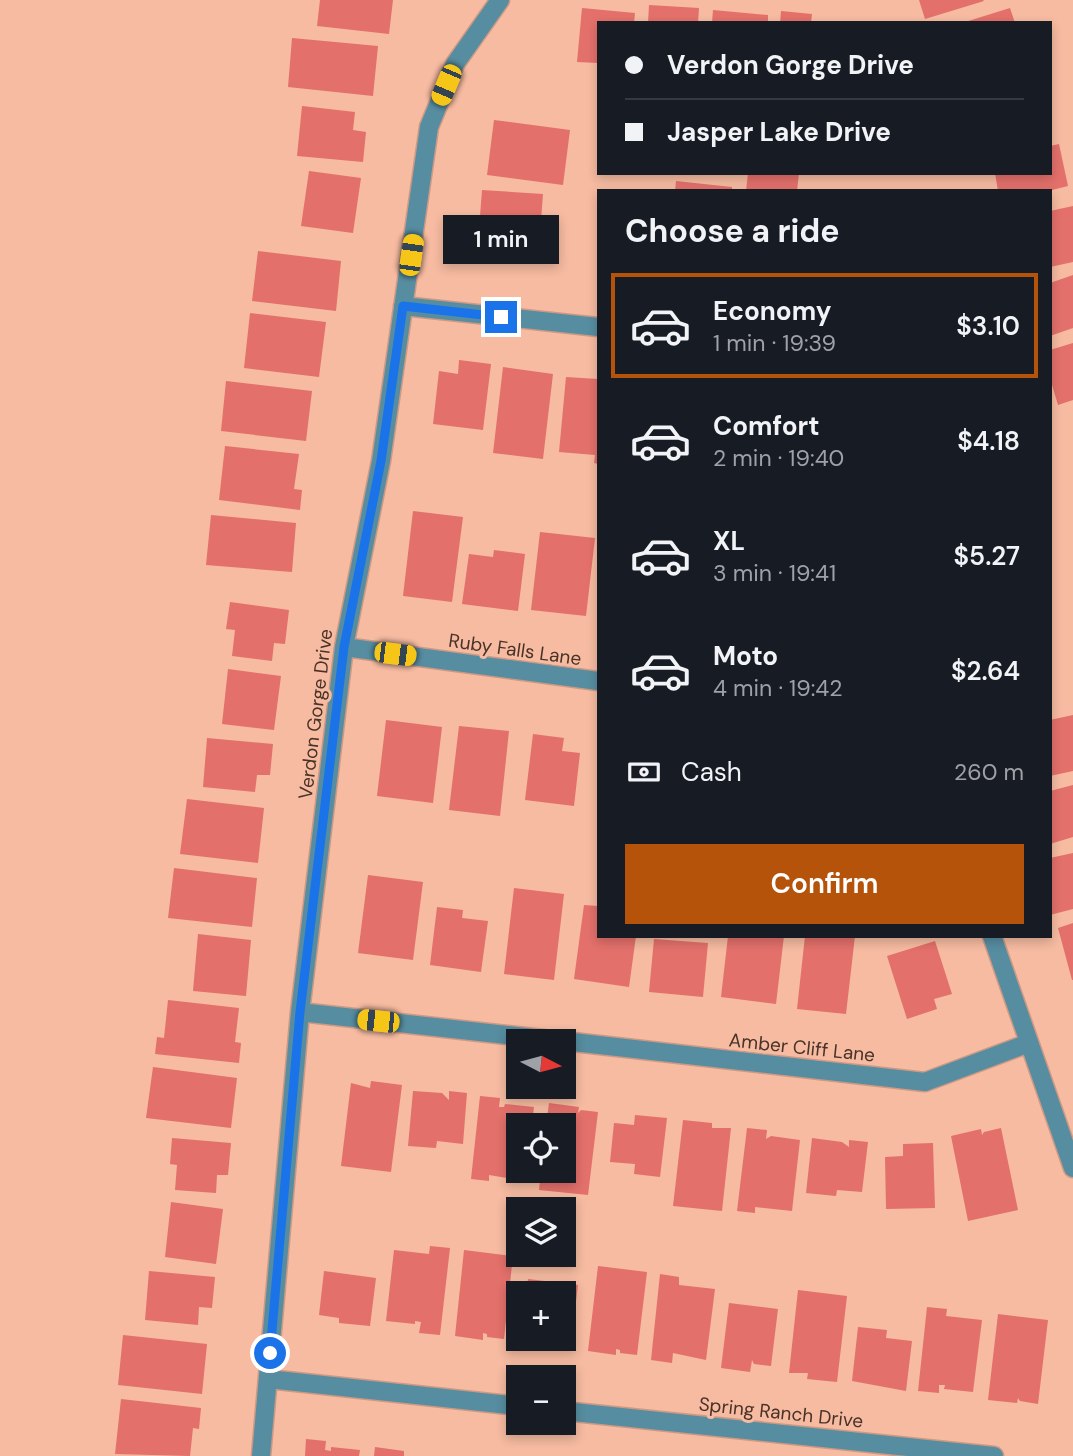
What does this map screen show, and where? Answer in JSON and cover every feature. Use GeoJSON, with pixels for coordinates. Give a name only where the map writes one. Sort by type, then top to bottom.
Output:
{"type":"FeatureCollection","features":[{"type":"Feature","properties":{"kind":"street","name":"Verdon Gorge Drive"},"geometry":{"type":"LineString","coordinates":[[261,1456],[300,1012],[344,647],[381,461],[429,127],[455,64],[500,0]]}},
{"type":"Feature","properties":{"kind":"street"},"geometry":{"type":"LineString","coordinates":[[403,306],[597,327]]}},
{"type":"Feature","properties":{"kind":"street","name":"Ruby Falls Lane"},"geometry":{"type":"LineString","coordinates":[[344,647],[597,681]]}},
{"type":"Feature","properties":{"kind":"street"},"geometry":{"type":"LineString","coordinates":[[993,938],[1073,1168]]}},
{"type":"Feature","properties":{"kind":"street","name":"Amber Cliff Lane"},"geometry":{"type":"LineString","coordinates":[[300,1012],[506,1035]]}},
{"type":"Feature","properties":{"kind":"street","name":"Amber Cliff Lane"},"geometry":{"type":"LineString","coordinates":[[576,1043],[925,1082],[1029,1042]]}},
{"type":"Feature","properties":{"kind":"street"},"geometry":{"type":"LineString","coordinates":[[268,1379],[506,1405]]}},
{"type":"Feature","properties":{"kind":"street","name":"Spring Ranch Drive"},"geometry":{"type":"LineString","coordinates":[[576,1411],[994,1456]]}},
{"type":"Feature","properties":{"kind":"building"},"geometry":{"type":"Polygon","coordinates":[[[320,0],[393,0],[389,34],[317,26],[320,0]]]}},
{"type":"Feature","properties":{"kind":"building"},"geometry":{"type":"Polygon","coordinates":[[[919,0],[983,0],[984,1],[925,19],[919,0]]]}},
{"type":"Feature","properties":{"kind":"building"},"geometry":{"type":"Polygon","coordinates":[[[649,5],[699,8],[698,21],[648,21],[649,5]]]}},
{"type":"Feature","properties":{"kind":"building"},"geometry":{"type":"Polygon","coordinates":[[[582,8],[635,13],[634,21],[597,21],[597,63],[577,62],[582,8]]]}},
{"type":"Feature","properties":{"kind":"building"},"geometry":{"type":"Polygon","coordinates":[[[1010,8],[1014,21],[968,21],[1010,8]]]}},
{"type":"Feature","properties":{"kind":"building"},"geometry":{"type":"Polygon","coordinates":[[[713,10],[768,15],[768,21],[712,21],[713,10]]]}},
{"type":"Feature","properties":{"kind":"building"},"geometry":{"type":"Polygon","coordinates":[[[781,11],[812,14],[811,21],[780,21],[781,11]]]}},
{"type":"Feature","properties":{"kind":"building"},"geometry":{"type":"Polygon","coordinates":[[[292,38],[378,46],[373,96],[288,87],[292,38]]]}},
{"type":"Feature","properties":{"kind":"building"},"geometry":{"type":"Polygon","coordinates":[[[302,106],[355,112],[353,130],[366,132],[363,162],[297,156],[302,106]]]}},
{"type":"Feature","properties":{"kind":"building"},"geometry":{"type":"Polygon","coordinates":[[[494,120],[570,130],[563,185],[487,175],[494,120]]]}},
{"type":"Feature","properties":{"kind":"building"},"geometry":{"type":"Polygon","coordinates":[[[1059,144],[1068,186],[1052,190],[998,189],[995,175],[1052,175],[1052,146],[1059,144]]]}},
{"type":"Feature","properties":{"kind":"building"},"geometry":{"type":"Polygon","coordinates":[[[309,171],[361,178],[353,233],[301,226],[309,171]]]}},
{"type":"Feature","properties":{"kind":"building"},"geometry":{"type":"Polygon","coordinates":[[[748,175],[799,175],[797,189],[746,189],[748,175]]]}},
{"type":"Feature","properties":{"kind":"building"},"geometry":{"type":"Polygon","coordinates":[[[676,181],[732,187],[732,189],[675,189],[676,181]]]}},
{"type":"Feature","properties":{"kind":"building"},"geometry":{"type":"Polygon","coordinates":[[[482,190],[543,194],[539,247],[478,242],[482,190]]]}},
{"type":"Feature","properties":{"kind":"building"},"geometry":{"type":"Polygon","coordinates":[[[1073,206],[1073,262],[1052,267],[1052,211],[1073,206]]]}},
{"type":"Feature","properties":{"kind":"building"},"geometry":{"type":"Polygon","coordinates":[[[258,251],[341,261],[336,311],[252,301],[258,251]]]}},
{"type":"Feature","properties":{"kind":"building"},"geometry":{"type":"Polygon","coordinates":[[[1073,275],[1073,328],[1052,335],[1052,282],[1073,275]]]}},
{"type":"Feature","properties":{"kind":"building"},"geometry":{"type":"Polygon","coordinates":[[[250,313],[326,322],[319,377],[244,368],[250,313]]]}},
{"type":"Feature","properties":{"kind":"building"},"geometry":{"type":"Polygon","coordinates":[[[1073,343],[1073,400],[1058,405],[1052,385],[1052,349],[1073,343]]]}},
{"type":"Feature","properties":{"kind":"building"},"geometry":{"type":"Polygon","coordinates":[[[459,360],[491,364],[483,430],[433,424],[439,371],[458,374],[459,360]]]}},
{"type":"Feature","properties":{"kind":"building"},"geometry":{"type":"Polygon","coordinates":[[[503,367],[553,374],[543,459],[493,453],[503,367]]]}},
{"type":"Feature","properties":{"kind":"building"},"geometry":{"type":"Polygon","coordinates":[[[566,377],[597,379],[597,464],[594,463],[595,455],[559,452],[566,377]]]}},
{"type":"Feature","properties":{"kind":"building"},"geometry":{"type":"Polygon","coordinates":[[[226,381],[312,391],[306,441],[221,431],[226,381]]]}},
{"type":"Feature","properties":{"kind":"building"},"geometry":{"type":"Polygon","coordinates":[[[225,446],[299,454],[294,489],[302,490],[300,510],[219,500],[225,446]]]}},
{"type":"Feature","properties":{"kind":"building"},"geometry":{"type":"Polygon","coordinates":[[[413,511],[463,517],[452,602],[403,596],[413,511]]]}},
{"type":"Feature","properties":{"kind":"building"},"geometry":{"type":"Polygon","coordinates":[[[211,515],[296,523],[292,572],[206,565],[211,515]]]}},
{"type":"Feature","properties":{"kind":"building"},"geometry":{"type":"Polygon","coordinates":[[[540,532],[595,538],[586,616],[531,610],[540,532]]]}},
{"type":"Feature","properties":{"kind":"building"},"geometry":{"type":"Polygon","coordinates":[[[494,550],[525,554],[518,611],[462,604],[469,554],[493,557],[494,550]]]}},
{"type":"Feature","properties":{"kind":"building"},"geometry":{"type":"Polygon","coordinates":[[[230,602],[289,610],[285,644],[274,643],[272,661],[232,656],[235,630],[226,629],[230,602]]]}},
{"type":"Feature","properties":{"kind":"building"},"geometry":{"type":"Polygon","coordinates":[[[228,669],[281,676],[274,730],[222,724],[228,669]]]}},
{"type":"Feature","properties":{"kind":"building"},"geometry":{"type":"Polygon","coordinates":[[[1073,715],[1073,771],[1052,776],[1052,720],[1073,715]]]}},
{"type":"Feature","properties":{"kind":"building"},"geometry":{"type":"Polygon","coordinates":[[[386,720],[442,727],[433,803],[377,796],[386,720]]]}},
{"type":"Feature","properties":{"kind":"building"},"geometry":{"type":"Polygon","coordinates":[[[459,726],[509,731],[500,816],[449,810],[459,726]]]}},
{"type":"Feature","properties":{"kind":"building"},"geometry":{"type":"Polygon","coordinates":[[[533,734],[564,738],[562,751],[580,753],[574,806],[525,800],[533,734]]]}},
{"type":"Feature","properties":{"kind":"building"},"geometry":{"type":"Polygon","coordinates":[[[207,738],[273,744],[270,775],[257,775],[255,792],[203,787],[207,738]]]}},
{"type":"Feature","properties":{"kind":"building"},"geometry":{"type":"Polygon","coordinates":[[[1073,785],[1073,837],[1052,843],[1052,790],[1073,785]]]}},
{"type":"Feature","properties":{"kind":"building"},"geometry":{"type":"Polygon","coordinates":[[[187,799],[264,808],[258,863],[180,854],[187,799]]]}},
{"type":"Feature","properties":{"kind":"building"},"geometry":{"type":"Polygon","coordinates":[[[1073,853],[1073,909],[1052,914],[1052,858],[1073,853]]]}},
{"type":"Feature","properties":{"kind":"building"},"geometry":{"type":"Polygon","coordinates":[[[174,868],[257,878],[252,927],[168,918],[174,868]]]}},
{"type":"Feature","properties":{"kind":"building"},"geometry":{"type":"Polygon","coordinates":[[[368,875],[423,882],[413,960],[358,953],[368,875]]]}},
{"type":"Feature","properties":{"kind":"building"},"geometry":{"type":"Polygon","coordinates":[[[514,888],[564,894],[554,980],[504,974],[514,888]]]}},
{"type":"Feature","properties":{"kind":"building"},"geometry":{"type":"Polygon","coordinates":[[[584,905],[597,906],[597,938],[636,938],[629,987],[574,979],[584,905]]]}},
{"type":"Feature","properties":{"kind":"building"},"geometry":{"type":"Polygon","coordinates":[[[437,907],[463,910],[462,918],[488,921],[481,972],[430,965],[437,907]]]}},
{"type":"Feature","properties":{"kind":"building"},"geometry":{"type":"Polygon","coordinates":[[[1073,923],[1073,980],[1072,980],[1058,928],[1073,923]]]}},
{"type":"Feature","properties":{"kind":"building"},"geometry":{"type":"Polygon","coordinates":[[[198,934],[251,940],[246,996],[193,991],[198,934]]]}},
{"type":"Feature","properties":{"kind":"building"},"geometry":{"type":"Polygon","coordinates":[[[728,938],[784,938],[776,1004],[721,997],[728,938]]]}},
{"type":"Feature","properties":{"kind":"building"},"geometry":{"type":"Polygon","coordinates":[[[805,938],[855,938],[846,1014],[797,1009],[805,938]]]}},
{"type":"Feature","properties":{"kind":"building"},"geometry":{"type":"Polygon","coordinates":[[[654,939],[708,943],[703,997],[649,992],[654,939]]]}},
{"type":"Feature","properties":{"kind":"building"},"geometry":{"type":"Polygon","coordinates":[[[935,941],[952,994],[934,999],[937,1009],[907,1019],[887,956],[935,941]]]}},
{"type":"Feature","properties":{"kind":"building"},"geometry":{"type":"Polygon","coordinates":[[[168,1000],[239,1008],[235,1042],[241,1043],[239,1063],[155,1054],[157,1037],[164,1038],[168,1000]]]}},
{"type":"Feature","properties":{"kind":"building"},"geometry":{"type":"Polygon","coordinates":[[[153,1067],[237,1078],[231,1128],[146,1118],[153,1067]]]}},
{"type":"Feature","properties":{"kind":"building"},"geometry":{"type":"Polygon","coordinates":[[[371,1081],[402,1085],[391,1172],[341,1166],[351,1083],[370,1088],[371,1081]]]}},
{"type":"Feature","properties":{"kind":"building"},"geometry":{"type":"Polygon","coordinates":[[[413,1091],[442,1093],[449,1100],[449,1091],[467,1093],[463,1144],[437,1141],[436,1148],[408,1146],[413,1091]]]}},
{"type":"Feature","properties":{"kind":"building"},"geometry":{"type":"Polygon","coordinates":[[[480,1096],[500,1098],[499,1107],[504,1107],[505,1104],[534,1107],[533,1113],[506,1113],[506,1178],[489,1175],[489,1181],[471,1179],[480,1096]]]}},
{"type":"Feature","properties":{"kind":"building"},"geometry":{"type":"Polygon","coordinates":[[[549,1103],[579,1107],[578,1113],[581,1110],[598,1112],[588,1195],[539,1190],[540,1183],[576,1183],[576,1113],[548,1113],[549,1103]]]}},
{"type":"Feature","properties":{"kind":"building"},"geometry":{"type":"Polygon","coordinates":[[[635,1115],[667,1118],[660,1177],[634,1174],[635,1164],[610,1162],[614,1123],[634,1125],[635,1115]]]}},
{"type":"Feature","properties":{"kind":"building"},"geometry":{"type":"Polygon","coordinates":[[[683,1120],[712,1123],[712,1128],[731,1128],[722,1211],[673,1206],[683,1120]]]}},
{"type":"Feature","properties":{"kind":"building"},"geometry":{"type":"Polygon","coordinates":[[[747,1128],[767,1130],[766,1139],[771,1136],[800,1140],[792,1211],[755,1207],[755,1213],[737,1211],[747,1128]]]}},
{"type":"Feature","properties":{"kind":"building"},"geometry":{"type":"Polygon","coordinates":[[[1001,1128],[1018,1210],[968,1221],[951,1136],[981,1129],[982,1135],[984,1132],[1001,1128]]]}},
{"type":"Feature","properties":{"kind":"building"},"geometry":{"type":"Polygon","coordinates":[[[172,1138],[231,1143],[228,1175],[217,1175],[216,1193],[175,1190],[177,1165],[170,1164],[172,1138]]]}},
{"type":"Feature","properties":{"kind":"building"},"geometry":{"type":"Polygon","coordinates":[[[812,1138],[842,1142],[849,1147],[849,1140],[868,1142],[862,1192],[837,1190],[836,1196],[806,1193],[812,1138]]]}},
{"type":"Feature","properties":{"kind":"building"},"geometry":{"type":"Polygon","coordinates":[[[933,1143],[935,1208],[886,1209],[885,1157],[903,1156],[903,1144],[933,1143]]]}},
{"type":"Feature","properties":{"kind":"building"},"geometry":{"type":"Polygon","coordinates":[[[171,1202],[223,1209],[216,1264],[165,1257],[171,1202]]]}},
{"type":"Feature","properties":{"kind":"building"},"geometry":{"type":"Polygon","coordinates":[[[430,1246],[450,1248],[440,1335],[419,1333],[421,1322],[415,1321],[415,1324],[386,1321],[394,1250],[429,1254],[430,1246]]]}},
{"type":"Feature","properties":{"kind":"building"},"geometry":{"type":"Polygon","coordinates":[[[464,1250],[506,1255],[506,1267],[512,1267],[510,1281],[506,1281],[504,1339],[487,1337],[487,1334],[483,1333],[483,1340],[455,1336],[464,1250]]]}},
{"type":"Feature","properties":{"kind":"building"},"geometry":{"type":"Polygon","coordinates":[[[598,1266],[647,1272],[637,1355],[620,1353],[620,1350],[616,1349],[616,1355],[588,1351],[598,1266]]]}},
{"type":"Feature","properties":{"kind":"building"},"geometry":{"type":"Polygon","coordinates":[[[149,1271],[215,1277],[212,1308],[199,1307],[198,1325],[145,1320],[149,1271]]]}},
{"type":"Feature","properties":{"kind":"building"},"geometry":{"type":"Polygon","coordinates":[[[324,1271],[376,1278],[370,1326],[339,1323],[339,1318],[319,1315],[324,1271]]]}},
{"type":"Feature","properties":{"kind":"building"},"geometry":{"type":"Polygon","coordinates":[[[660,1274],[679,1277],[679,1285],[715,1289],[706,1360],[673,1353],[672,1363],[651,1360],[660,1274]]]}},
{"type":"Feature","properties":{"kind":"building"},"geometry":{"type":"Polygon","coordinates":[[[798,1290],[847,1296],[837,1382],[807,1379],[808,1373],[789,1373],[798,1290]]]}},
{"type":"Feature","properties":{"kind":"building"},"geometry":{"type":"Polygon","coordinates":[[[729,1303],[778,1309],[771,1366],[754,1364],[752,1360],[750,1372],[721,1368],[729,1303]]]}},
{"type":"Feature","properties":{"kind":"building"},"geometry":{"type":"Polygon","coordinates":[[[927,1307],[947,1309],[946,1316],[982,1320],[973,1392],[944,1389],[945,1385],[939,1385],[939,1393],[918,1391],[927,1307]]]}},
{"type":"Feature","properties":{"kind":"building"},"geometry":{"type":"Polygon","coordinates":[[[998,1314],[1048,1320],[1038,1404],[1020,1401],[1018,1398],[1017,1403],[988,1400],[998,1314]]]}},
{"type":"Feature","properties":{"kind":"building"},"geometry":{"type":"Polygon","coordinates":[[[858,1327],[887,1330],[886,1338],[912,1341],[906,1391],[852,1381],[858,1327]]]}},
{"type":"Feature","properties":{"kind":"building"},"geometry":{"type":"Polygon","coordinates":[[[123,1335],[207,1344],[202,1394],[118,1385],[123,1335]]]}},
{"type":"Feature","properties":{"kind":"building"},"geometry":{"type":"Polygon","coordinates":[[[121,1399],[201,1408],[199,1429],[193,1428],[190,1456],[115,1454],[121,1399]]]}},
{"type":"Feature","properties":{"kind":"building"},"geometry":{"type":"Polygon","coordinates":[[[306,1439],[326,1441],[325,1450],[331,1451],[331,1447],[360,1450],[359,1456],[305,1456],[306,1439]]]}},
{"type":"Feature","properties":{"kind":"building"},"geometry":{"type":"Polygon","coordinates":[[[375,1447],[404,1451],[404,1456],[374,1456],[375,1447]]]}},
{"type":"Feature","properties":{"kind":"route"},"geometry":{"type":"LineString","coordinates":[[270,1353],[300,1012],[344,647],[381,461],[403,306],[501,317]]}}]}
